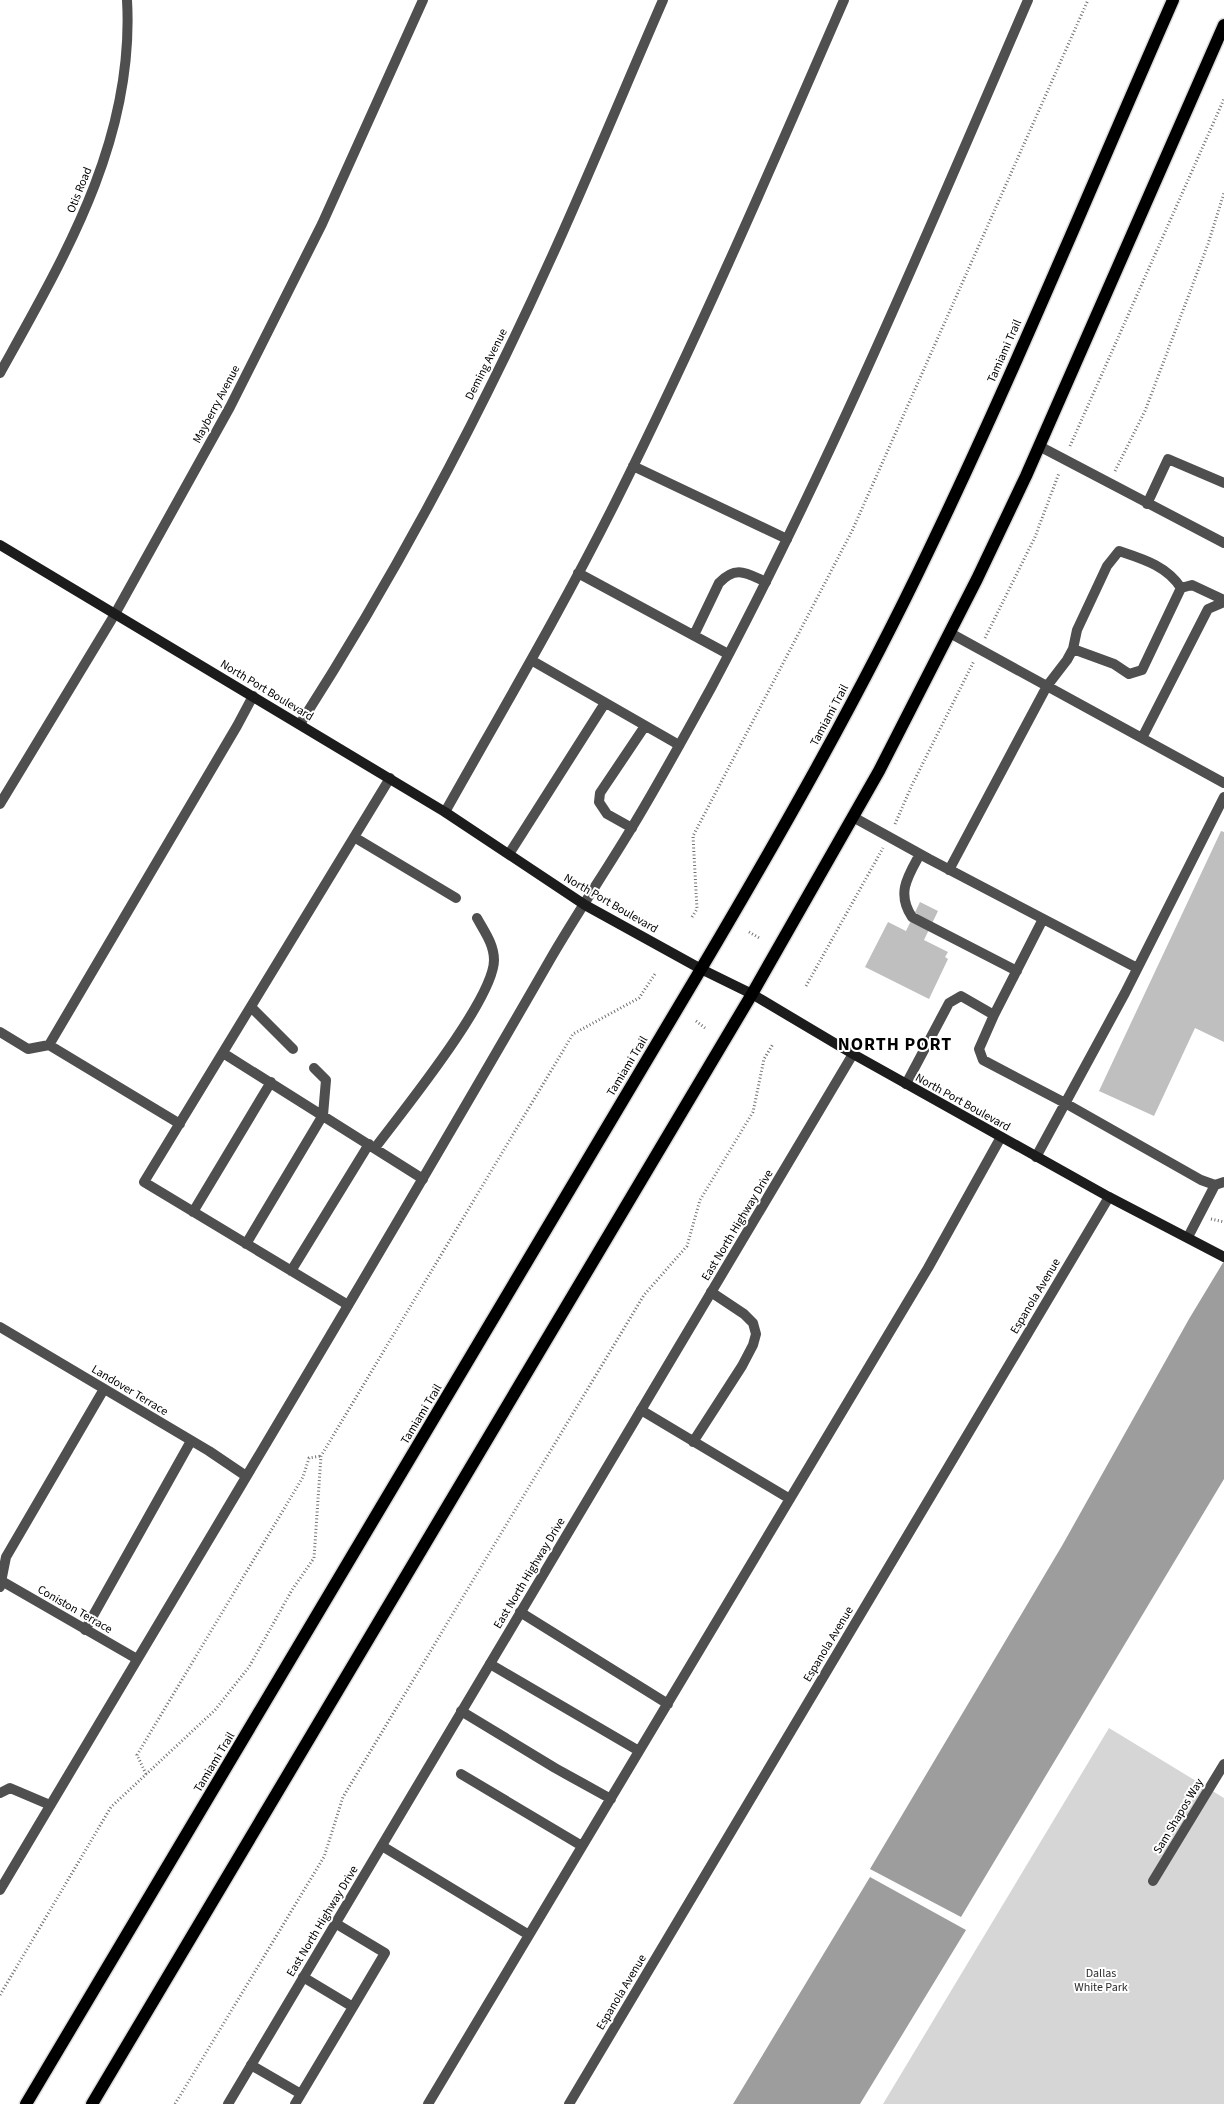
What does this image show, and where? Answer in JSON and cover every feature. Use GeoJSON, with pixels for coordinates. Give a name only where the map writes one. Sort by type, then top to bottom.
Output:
{"type":"FeatureCollection","features":[{"type":"Feature","properties":{"kind":"main road","name":"Tamiami Trail"},"geometry":{"type":"LineString","coordinates":[[26,2104],[701,969],[813,774],[928,551],[988,422],[1173,0]]}},
{"type":"Feature","properties":{"kind":"main road"},"geometry":{"type":"LineString","coordinates":[[92,2104],[752,994],[854,817],[950,633],[1039,446],[1224,25]]}},
{"type":"Feature","properties":{"kind":"street","name":"Otis Road"},"geometry":{"type":"LineString","coordinates":[[0,373],[68,248],[90,202],[108,150],[123,79],[127,38],[127,0]]}},
{"type":"Feature","properties":{"kind":"street","name":"Mayberry Avenue"},"geometry":{"type":"LineString","coordinates":[[0,804],[115,614],[230,407],[322,224],[423,0]]}},
{"type":"Feature","properties":{"kind":"street","name":"Deming Avenue"},"geometry":{"type":"LineString","coordinates":[[300,724],[354,640],[400,560],[453,458],[553,255],[663,0]]}},
{"type":"Feature","properties":{"kind":"street"},"geometry":{"type":"LineString","coordinates":[[445,812],[531,660],[633,466],[734,252],[844,0]]}},
{"type":"Feature","properties":{"kind":"street"},"geometry":{"type":"LineString","coordinates":[[0,1890],[423,1179],[556,950],[632,828],[679,745],[766,582],[828,454],[911,271],[1028,0]]}},
{"type":"Feature","properties":{"kind":"street"},"geometry":{"type":"LineString","coordinates":[[1039,446],[1224,544]]}},
{"type":"Feature","properties":{"kind":"street"},"geometry":{"type":"LineString","coordinates":[[1147,504],[1168,459],[1224,483]]}},
{"type":"Feature","properties":{"kind":"street"},"geometry":{"type":"LineString","coordinates":[[633,466],[787,539]]}},
{"type":"Feature","properties":{"kind":"street","name":"North Port Boulevard"},"geometry":{"type":"LineString","coordinates":[[0,545],[390,778],[445,812],[585,905],[701,969],[752,994],[853,1054],[1109,1198],[1221,1255]]}},
{"type":"Feature","properties":{"kind":"street"},"geometry":{"type":"LineString","coordinates":[[949,870],[1047,686],[1073,649],[1077,630],[1107,566],[1119,551],[1151,562],[1174,577],[1181,588]]}},
{"type":"Feature","properties":{"kind":"street"},"geometry":{"type":"LineString","coordinates":[[694,635],[719,583],[725,577],[739,571],[766,582]]}},
{"type":"Feature","properties":{"kind":"street"},"geometry":{"type":"LineString","coordinates":[[578,573],[728,654]]}},
{"type":"Feature","properties":{"kind":"street"},"geometry":{"type":"LineString","coordinates":[[1073,649],[1114,664],[1129,674],[1142,670],[1181,588],[1192,585],[1224,601]]}},
{"type":"Feature","properties":{"kind":"street"},"geometry":{"type":"LineString","coordinates":[[1142,738],[1208,609],[1224,601]]}},
{"type":"Feature","properties":{"kind":"street"},"geometry":{"type":"LineString","coordinates":[[950,633],[1224,783]]}},
{"type":"Feature","properties":{"kind":"street"},"geometry":{"type":"LineString","coordinates":[[531,660],[679,745]]}},
{"type":"Feature","properties":{"kind":"street"},"geometry":{"type":"LineString","coordinates":[[49,1045],[253,696]]}},
{"type":"Feature","properties":{"kind":"street"},"geometry":{"type":"LineString","coordinates":[[509,854],[605,703]]}},
{"type":"Feature","properties":{"kind":"street"},"geometry":{"type":"LineString","coordinates":[[632,828],[607,814],[598,802],[600,793],[645,726]]}},
{"type":"Feature","properties":{"kind":"street"},"geometry":{"type":"LineString","coordinates":[[348,1305],[144,1182],[390,778]]}},
{"type":"Feature","properties":{"kind":"street"},"geometry":{"type":"LineString","coordinates":[[1036,1156],[1137,968],[1224,797]]}},
{"type":"Feature","properties":{"kind":"street"},"geometry":{"type":"LineString","coordinates":[[854,817],[949,870],[1137,968]]}},
{"type":"Feature","properties":{"kind":"street"},"geometry":{"type":"LineString","coordinates":[[354,837],[456,898]]}},
{"type":"Feature","properties":{"kind":"street"},"geometry":{"type":"LineString","coordinates":[[920,854],[906,879],[904,887],[905,903],[912,917],[1017,971]]}},
{"type":"Feature","properties":{"kind":"street"},"geometry":{"type":"LineString","coordinates":[[291,1271],[372,1146],[458,1035],[490,982],[494,961],[493,948],[477,918]]}},
{"type":"Feature","properties":{"kind":"street"},"geometry":{"type":"LineString","coordinates":[[1043,919],[994,1015],[979,1049],[983,1060],[1065,1102],[1201,1180],[1219,1183],[1188,1237]]}},
{"type":"Feature","properties":{"kind":"street"},"geometry":{"type":"LineString","coordinates":[[906,1084],[949,1003],[961,996],[994,1015]]}},
{"type":"Feature","properties":{"kind":"street"},"geometry":{"type":"LineString","coordinates":[[251,1008],[293,1048]]}},
{"type":"Feature","properties":{"kind":"street"},"geometry":{"type":"LineString","coordinates":[[0,1032],[28,1049],[49,1045],[180,1124]]}},
{"type":"Feature","properties":{"kind":"street"},"geometry":{"type":"LineString","coordinates":[[223,1053],[423,1179]]}},
{"type":"Feature","properties":{"kind":"street","name":"East North Highway Drive"},"geometry":{"type":"LineString","coordinates":[[228,2104],[853,1054]]}},
{"type":"Feature","properties":{"kind":"street"},"geometry":{"type":"LineString","coordinates":[[246,1244],[323,1115],[326,1080],[314,1068]]}},
{"type":"Feature","properties":{"kind":"street"},"geometry":{"type":"LineString","coordinates":[[193,1212],[271,1082]]}},
{"type":"Feature","properties":{"kind":"street"},"geometry":{"type":"LineString","coordinates":[[428,2104],[928,1268],[1001,1137]]}},
{"type":"Feature","properties":{"kind":"street","name":"Espanola Avenue"},"geometry":{"type":"LineString","coordinates":[[569,2104],[1109,1198]]}},
{"type":"Feature","properties":{"kind":"street"},"geometry":{"type":"LineString","coordinates":[[693,1442],[742,1366],[753,1345],[756,1334],[753,1323],[744,1314],[711,1292]]}},
{"type":"Feature","properties":{"kind":"street","name":"Landover Terrace"},"geometry":{"type":"LineString","coordinates":[[0,1327],[246,1476]]}},
{"type":"Feature","properties":{"kind":"street"},"geometry":{"type":"LineString","coordinates":[[0,1583],[6,1557],[104,1389]]}},
{"type":"Feature","properties":{"kind":"street"},"geometry":{"type":"LineString","coordinates":[[641,1410],[790,1499]]}},
{"type":"Feature","properties":{"kind":"street"},"geometry":{"type":"LineString","coordinates":[[86,1630],[191,1441]]}},
{"type":"Feature","properties":{"kind":"street","name":"Coniston Terrace"},"geometry":{"type":"LineString","coordinates":[[0,1583],[137,1659]]}},
{"type":"Feature","properties":{"kind":"street"},"geometry":{"type":"LineString","coordinates":[[520,1612],[668,1704]]}},
{"type":"Feature","properties":{"kind":"street"},"geometry":{"type":"LineString","coordinates":[[490,1664],[639,1751]]}},
{"type":"Feature","properties":{"kind":"street"},"geometry":{"type":"LineString","coordinates":[[461,1712],[554,1768],[611,1799]]}},
{"type":"Feature","properties":{"kind":"street","name":"Sam Shapos Way"},"geometry":{"type":"LineString","coordinates":[[1153,1881],[1224,1764]]}},
{"type":"Feature","properties":{"kind":"street"},"geometry":{"type":"LineString","coordinates":[[461,1774],[582,1846]]}},
{"type":"Feature","properties":{"kind":"street"},"geometry":{"type":"LineString","coordinates":[[0,1793],[10,1788],[50,1805]]}},
{"type":"Feature","properties":{"kind":"street"},"geometry":{"type":"LineString","coordinates":[[382,1846],[529,1935]]}},
{"type":"Feature","properties":{"kind":"street"},"geometry":{"type":"LineString","coordinates":[[296,2104],[385,1953],[335,1924]]}},
{"type":"Feature","properties":{"kind":"street"},"geometry":{"type":"LineString","coordinates":[[303,1977],[353,2007]]}},
{"type":"Feature","properties":{"kind":"street"},"geometry":{"type":"LineString","coordinates":[[251,2064],[301,2094]]}},
{"type":"Feature","properties":{"kind":"path"},"geometry":{"type":"LineString","coordinates":[[692,918],[697,909],[692,836],[852,531],[1088,0]]}},
{"type":"Feature","properties":{"kind":"path"},"geometry":{"type":"LineString","coordinates":[[806,986],[889,837],[912,785],[1035,537],[1064,460],[1224,99]]}},
{"type":"Feature","properties":{"kind":"path"},"geometry":{"type":"LineString","coordinates":[[1108,484],[1145,410],[1208,244],[1224,193]]}},
{"type":"Feature","properties":{"kind":"path"},"geometry":{"type":"LineString","coordinates":[[749,932],[761,939]]}},
{"type":"Feature","properties":{"kind":"path"},"geometry":{"type":"LineString","coordinates":[[0,1995],[111,1807],[216,1710],[249,1667],[292,1590],[314,1558],[320,1456],[573,1034],[639,998],[655,974]]}},
{"type":"Feature","properties":{"kind":"path"},"geometry":{"type":"LineString","coordinates":[[696,1021],[705,1028]]}},
{"type":"Feature","properties":{"kind":"path"},"geometry":{"type":"LineString","coordinates":[[175,2104],[324,1857],[343,1797],[644,1294],[686,1246],[700,1200],[753,1112],[764,1059],[773,1044]]}},
{"type":"Feature","properties":{"kind":"path"},"geometry":{"type":"LineString","coordinates":[[146,1775],[137,1755],[303,1477],[309,1458],[320,1456]]}},
{"type":"Feature","properties":{"kind":"green space","name":"Dallas White Park"},"geometry":{"type":"Polygon","coordinates":[[[1109,1728],[1224,1798],[1224,2104],[883,2104],[1109,1728]]]}},
{"type":"Feature","properties":{"kind":"shaded area"},"geometry":{"type":"Polygon","coordinates":[[[1224,1261],[1224,1479],[961,1917],[870,1869],[1063,1544],[1189,1319],[1224,1261]]]}},
{"type":"Feature","properties":{"kind":"shaded area"},"geometry":{"type":"Polygon","coordinates":[[[870,1877],[966,1930],[860,2104],[733,2104],[870,1877]]]}},
{"type":"Feature","properties":{"kind":"building"},"geometry":{"type":"Polygon","coordinates":[[[1221,831],[1224,832],[1224,1042],[1195,1028],[1154,1116],[1099,1091],[1221,831]]]}},
{"type":"Feature","properties":{"kind":"building"},"geometry":{"type":"Polygon","coordinates":[[[920,902],[938,911],[924,940],[948,952],[945,957],[948,959],[929,999],[865,967],[888,922],[906,931],[920,902]]]}},
{"type":"Feature","properties":{"kind":"district","name":"NORTH PORT"},"geometry":{"type":"Point","coordinates":[895,1044]}}]}
